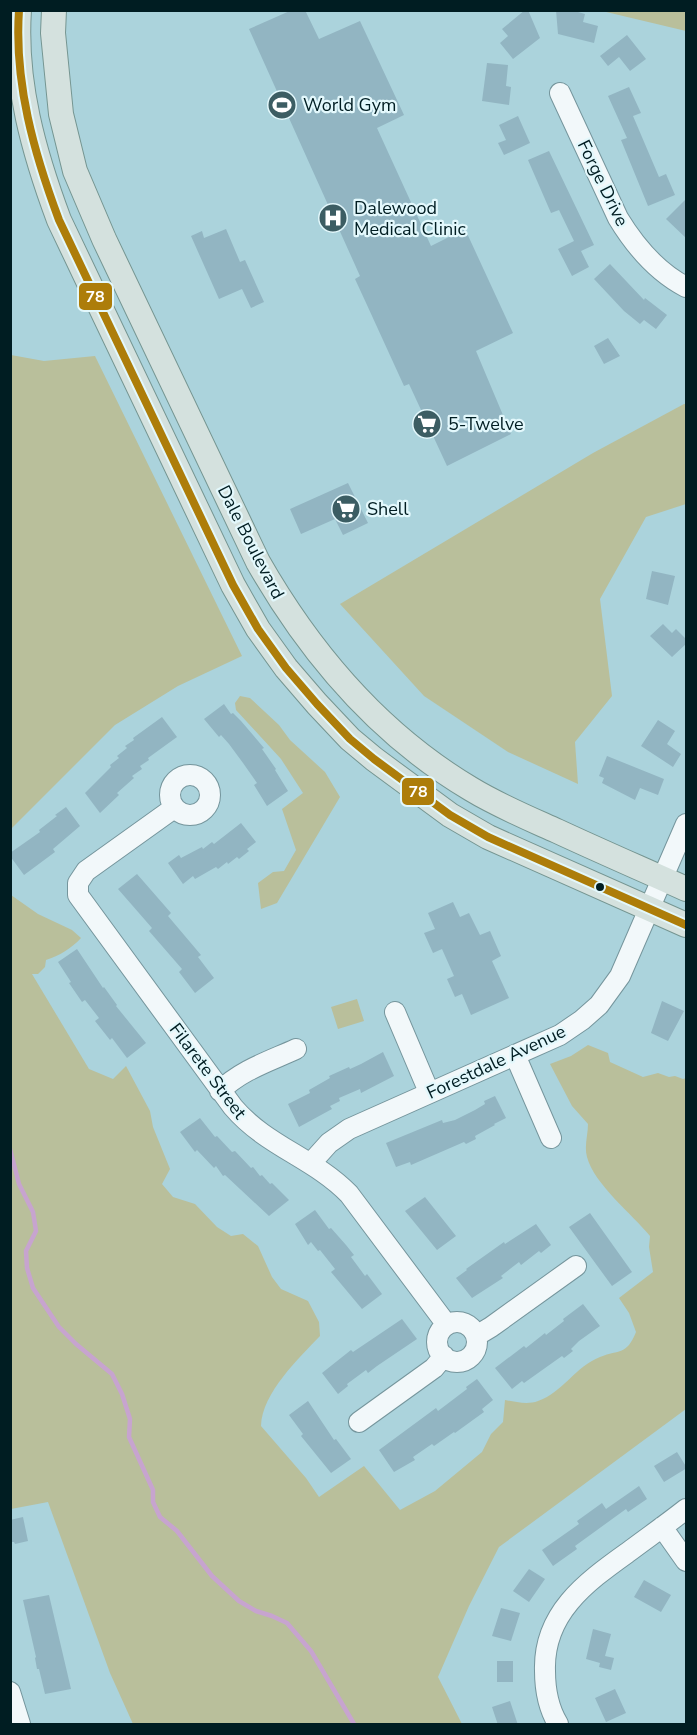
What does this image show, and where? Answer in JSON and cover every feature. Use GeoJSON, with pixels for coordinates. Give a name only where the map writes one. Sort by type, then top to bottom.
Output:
{"type":"FeatureCollection","features":[{"type":"Feature","properties":{"kind":"main road","name":"Dale Boulevard"},"geometry":{"type":"LineString","coordinates":[[19,10],[22,87],[33,142],[48,191],[64,230],[210,540],[258,629],[311,697],[350,739],[415,791],[488,837],[687,925]]}},
{"type":"Feature","properties":{"kind":"main road","name":"Dale Boulevard"},"geometry":{"type":"LineString","coordinates":[[54,10],[53,33],[61,114],[75,171],[104,239],[258,562],[304,636],[332,671],[363,703],[438,767],[471,789],[505,808],[687,889]]}},
{"type":"Feature","properties":{"kind":"street","name":"Forge Drive"},"geometry":{"type":"LineString","coordinates":[[560,93],[618,218],[629,235],[658,267],[687,287]]}},
{"type":"Feature","properties":{"kind":"street","name":"Filarete Street"},"geometry":{"type":"LineString","coordinates":[[174,808],[79,878],[77,887],[83,903],[220,1091],[252,1128],[338,1182],[447,1325]]}},
{"type":"Feature","properties":{"kind":"street","name":"Forestdale Avenue"},"geometry":{"type":"LineString","coordinates":[[311,1163],[329,1143],[349,1129],[560,1035],[599,1005],[620,976],[687,824]]}},
{"type":"Feature","properties":{"kind":"street"},"geometry":{"type":"LineString","coordinates":[[395,1012],[429,1092]]}},
{"type":"Feature","properties":{"kind":"street"},"geometry":{"type":"LineString","coordinates":[[220,1091],[243,1072],[296,1049]]}},
{"type":"Feature","properties":{"kind":"street"},"geometry":{"type":"LineString","coordinates":[[515,1055],[551,1138]]}},
{"type":"Feature","properties":{"kind":"street"},"geometry":{"type":"LineString","coordinates":[[475,1333],[481,1333],[491,1327],[576,1266]]}},
{"type":"Feature","properties":{"kind":"street"},"geometry":{"type":"LineString","coordinates":[[463,1323],[475,1333],[476,1348],[470,1357],[460,1362],[444,1356],[438,1347],[438,1341],[440,1332],[447,1325],[463,1323]]}},
{"type":"Feature","properties":{"kind":"street"},"geometry":{"type":"LineString","coordinates":[[359,1422],[434,1368],[444,1356]]}},
{"type":"Feature","properties":{"kind":"street"},"geometry":{"type":"LineString","coordinates":[[558,1725],[548,1700],[544,1660],[551,1631],[562,1611],[585,1585],[687,1509]]}},
{"type":"Feature","properties":{"kind":"street"},"geometry":{"type":"LineString","coordinates":[[662,1527],[687,1561]]}},
{"type":"Feature","properties":{"kind":"green space"},"geometry":{"type":"Polygon","coordinates":[[[602,11],[686,11],[686,31],[602,11]]]}},
{"type":"Feature","properties":{"kind":"green space"},"geometry":{"type":"Polygon","coordinates":[[[11,355],[44,361],[95,356],[242,656],[178,686],[115,725],[11,829],[11,355]]]}},
{"type":"Feature","properties":{"kind":"green space"},"geometry":{"type":"Polygon","coordinates":[[[686,404],[686,504],[646,517],[600,599],[612,696],[575,742],[578,784],[508,752],[424,696],[340,604],[593,453],[686,404]]]}},
{"type":"Feature","properties":{"kind":"green space"},"geometry":{"type":"Polygon","coordinates":[[[240,696],[250,698],[279,725],[290,740],[325,772],[340,797],[277,903],[261,909],[258,883],[273,872],[284,871],[296,850],[282,809],[303,793],[281,759],[236,710],[235,703],[240,696]]]}},
{"type":"Feature","properties":{"kind":"green space"},"geometry":{"type":"Polygon","coordinates":[[[11,895],[38,914],[72,930],[81,938],[65,951],[46,960],[45,967],[38,974],[32,974],[89,1069],[113,1079],[126,1066],[150,1111],[153,1127],[170,1169],[162,1184],[173,1197],[195,1204],[217,1227],[231,1236],[243,1234],[258,1246],[272,1277],[281,1289],[308,1301],[319,1322],[320,1336],[292,1365],[275,1389],[263,1414],[261,1426],[306,1478],[319,1497],[364,1466],[400,1510],[435,1491],[482,1452],[491,1434],[503,1422],[505,1400],[526,1403],[538,1401],[554,1392],[591,1361],[622,1350],[629,1345],[636,1332],[629,1313],[619,1298],[653,1272],[649,1247],[650,1236],[597,1178],[587,1157],[588,1124],[572,1106],[550,1064],[571,1056],[588,1045],[608,1053],[610,1062],[643,1077],[658,1073],[669,1077],[686,1078],[686,1409],[499,1547],[469,1606],[438,1677],[462,1724],[133,1724],[110,1673],[48,1502],[11,1509],[11,895]]]}},
{"type":"Feature","properties":{"kind":"green space"},"geometry":{"type":"Polygon","coordinates":[[[357,999],[364,1021],[338,1029],[331,1007],[357,999]]]}},
{"type":"Feature","properties":{"kind":"building"},"geometry":{"type":"Polygon","coordinates":[[[292,10],[305,10],[319,39],[360,21],[404,115],[377,128],[431,246],[465,229],[513,333],[476,351],[511,434],[447,466],[409,384],[404,386],[355,279],[360,276],[249,29],[292,10]]]}},
{"type":"Feature","properties":{"kind":"building"},"geometry":{"type":"Polygon","coordinates":[[[528,10],[540,38],[513,59],[500,43],[508,36],[502,29],[528,10]]]}},
{"type":"Feature","properties":{"kind":"building"},"geometry":{"type":"Polygon","coordinates":[[[556,10],[571,10],[585,14],[583,22],[598,26],[594,43],[558,34],[556,10]]]}},
{"type":"Feature","properties":{"kind":"building"},"geometry":{"type":"Polygon","coordinates":[[[627,35],[646,59],[630,71],[619,57],[608,66],[600,56],[627,35]]]}},
{"type":"Feature","properties":{"kind":"building"},"geometry":{"type":"Polygon","coordinates":[[[487,63],[508,65],[506,86],[511,87],[509,105],[482,101],[487,63]]]}},
{"type":"Feature","properties":{"kind":"building"},"geometry":{"type":"Polygon","coordinates":[[[629,87],[641,113],[633,116],[659,177],[666,174],[675,195],[648,206],[621,140],[627,138],[608,96],[629,87]]]}},
{"type":"Feature","properties":{"kind":"building"},"geometry":{"type":"Polygon","coordinates":[[[518,116],[530,143],[504,155],[498,143],[506,140],[499,125],[518,116]]]}},
{"type":"Feature","properties":{"kind":"building"},"geometry":{"type":"Polygon","coordinates":[[[549,151],[594,245],[581,251],[589,267],[572,276],[558,249],[574,241],[559,210],[551,213],[528,160],[549,151]]]}},
{"type":"Feature","properties":{"kind":"building"},"geometry":{"type":"Polygon","coordinates":[[[687,198],[687,239],[666,219],[687,198]]]}},
{"type":"Feature","properties":{"kind":"building"},"geometry":{"type":"Polygon","coordinates":[[[226,229],[240,262],[245,260],[264,302],[251,308],[242,289],[219,299],[191,236],[202,231],[204,238],[226,229]]]}},
{"type":"Feature","properties":{"kind":"building"},"geometry":{"type":"Polygon","coordinates":[[[610,264],[644,300],[645,298],[667,315],[656,329],[644,320],[640,324],[624,311],[594,279],[610,264]]]}},
{"type":"Feature","properties":{"kind":"building"},"geometry":{"type":"Polygon","coordinates":[[[608,338],[620,356],[604,364],[594,346],[608,338]]]}},
{"type":"Feature","properties":{"kind":"building"},"geometry":{"type":"Polygon","coordinates":[[[348,483],[368,523],[343,535],[335,519],[301,534],[290,509],[348,483]]]}},
{"type":"Feature","properties":{"kind":"building"},"geometry":{"type":"Polygon","coordinates":[[[652,571],[675,576],[668,605],[646,599],[652,571]]]}},
{"type":"Feature","properties":{"kind":"building"},"geometry":{"type":"Polygon","coordinates":[[[663,624],[672,633],[676,629],[687,640],[687,643],[672,657],[650,636],[663,624]]]}},
{"type":"Feature","properties":{"kind":"building"},"geometry":{"type":"Polygon","coordinates":[[[224,704],[264,748],[262,749],[288,791],[267,806],[254,785],[257,783],[243,763],[229,744],[221,735],[219,737],[204,719],[224,704]]]}},
{"type":"Feature","properties":{"kind":"building"},"geometry":{"type":"Polygon","coordinates":[[[162,717],[177,737],[148,758],[149,760],[140,766],[142,769],[132,776],[134,778],[100,813],[85,793],[119,758],[117,756],[127,748],[125,746],[134,740],[133,738],[162,717]]]}},
{"type":"Feature","properties":{"kind":"building"},"geometry":{"type":"Polygon","coordinates":[[[658,720],[675,731],[667,744],[681,754],[673,767],[641,746],[658,720]]]}},
{"type":"Feature","properties":{"kind":"building"},"geometry":{"type":"Polygon","coordinates":[[[607,756],[664,779],[658,795],[640,788],[635,800],[602,783],[604,778],[599,776],[607,756]]]}},
{"type":"Feature","properties":{"kind":"building"},"geometry":{"type":"Polygon","coordinates":[[[66,807],[80,826],[53,849],[55,852],[24,875],[10,853],[40,832],[39,830],[66,807]]]}},
{"type":"Feature","properties":{"kind":"building"},"geometry":{"type":"Polygon","coordinates":[[[241,823],[256,842],[247,849],[249,851],[239,859],[237,857],[218,869],[216,867],[195,879],[193,876],[183,884],[168,863],[179,855],[181,858],[202,847],[203,849],[212,842],[214,844],[241,823]]]}},
{"type":"Feature","properties":{"kind":"building"},"geometry":{"type":"Polygon","coordinates":[[[137,874],[171,913],[168,916],[201,955],[198,957],[214,978],[195,993],[179,972],[182,969],[149,931],[152,928],[118,889],[137,874]]]}},
{"type":"Feature","properties":{"kind":"building"},"geometry":{"type":"Polygon","coordinates":[[[453,902],[460,917],[469,913],[480,935],[490,931],[501,956],[492,961],[509,998],[471,1015],[462,994],[455,997],[447,979],[454,976],[442,949],[433,953],[424,933],[435,929],[428,913],[453,902]]]}},
{"type":"Feature","properties":{"kind":"building"},"geometry":{"type":"Polygon","coordinates":[[[77,949],[116,1006],[146,1043],[127,1058],[95,1021],[99,1018],[85,1000],[82,1002],[58,962],[77,949]]]}},
{"type":"Feature","properties":{"kind":"building"},"geometry":{"type":"Polygon","coordinates":[[[662,1001],[684,1011],[668,1041],[651,1033],[662,1001]]]}},
{"type":"Feature","properties":{"kind":"building"},"geometry":{"type":"Polygon","coordinates":[[[383,1052],[394,1076],[361,1093],[360,1089],[339,1098],[340,1101],[330,1106],[332,1109],[299,1127],[288,1104],[310,1093],[309,1090],[330,1078],[329,1076],[349,1067],[350,1069],[383,1052]]]}},
{"type":"Feature","properties":{"kind":"building"},"geometry":{"type":"Polygon","coordinates":[[[495,1096],[506,1118],[475,1136],[476,1139],[466,1144],[464,1142],[411,1165],[410,1162],[396,1167],[386,1143],[442,1120],[443,1123],[455,1120],[495,1096]]]}},
{"type":"Feature","properties":{"kind":"building"},"geometry":{"type":"Polygon","coordinates":[[[200,1118],[215,1137],[217,1136],[232,1152],[235,1151],[251,1168],[253,1167],[270,1184],[272,1183],[289,1200],[269,1216],[225,1175],[223,1176],[216,1166],[214,1168],[197,1150],[195,1152],[180,1132],[200,1118]]]}},
{"type":"Feature","properties":{"kind":"building"},"geometry":{"type":"Polygon","coordinates":[[[425,1197],[456,1236],[437,1250],[405,1211],[425,1197]]]}},
{"type":"Feature","properties":{"kind":"building"},"geometry":{"type":"Polygon","coordinates":[[[315,1210],[329,1229],[331,1228],[354,1255],[351,1257],[382,1294],[362,1309],[331,1272],[335,1269],[311,1242],[308,1245],[295,1224],[315,1210]]]}},
{"type":"Feature","properties":{"kind":"building"},"geometry":{"type":"Polygon","coordinates":[[[590,1213],[632,1272],[612,1286],[569,1227],[590,1213]]]}},
{"type":"Feature","properties":{"kind":"building"},"geometry":{"type":"Polygon","coordinates":[[[536,1224],[551,1245],[521,1265],[519,1262],[501,1276],[503,1278],[472,1298],[456,1278],[504,1242],[505,1244],[536,1224]]]}},
{"type":"Feature","properties":{"kind":"building"},"geometry":{"type":"Polygon","coordinates":[[[583,1304],[600,1326],[579,1341],[571,1349],[573,1351],[564,1358],[562,1356],[512,1389],[495,1368],[524,1346],[526,1348],[545,1333],[546,1335],[583,1304]]]}},
{"type":"Feature","properties":{"kind":"building"},"geometry":{"type":"Polygon","coordinates":[[[402,1319],[417,1339],[368,1373],[366,1370],[338,1394],[322,1373],[351,1350],[353,1352],[402,1319]]]}},
{"type":"Feature","properties":{"kind":"building"},"geometry":{"type":"Polygon","coordinates":[[[477,1379],[493,1400],[482,1409],[484,1412],[434,1446],[432,1444],[413,1457],[415,1460],[394,1472],[379,1450],[436,1408],[438,1411],[477,1379]]]}},
{"type":"Feature","properties":{"kind":"building"},"geometry":{"type":"Polygon","coordinates":[[[308,1401],[334,1440],[336,1439],[351,1459],[331,1473],[301,1436],[303,1434],[289,1415],[308,1401]]]}},
{"type":"Feature","properties":{"kind":"building"},"geometry":{"type":"Polygon","coordinates":[[[677,1452],[687,1468],[664,1482],[654,1466],[677,1452]]]}},
{"type":"Feature","properties":{"kind":"building"},"geometry":{"type":"Polygon","coordinates":[[[639,1486],[647,1499],[628,1512],[626,1509],[575,1546],[577,1549],[553,1566],[542,1550],[579,1524],[577,1521],[602,1503],[606,1509],[639,1486]]]}},
{"type":"Feature","properties":{"kind":"building"},"geometry":{"type":"Polygon","coordinates":[[[23,1517],[28,1541],[15,1544],[10,1542],[10,1520],[23,1517]]]}},
{"type":"Feature","properties":{"kind":"building"},"geometry":{"type":"Polygon","coordinates":[[[529,1569],[545,1579],[529,1602],[513,1591],[529,1569]]]}},
{"type":"Feature","properties":{"kind":"building"},"geometry":{"type":"Polygon","coordinates":[[[644,1580],[671,1595],[661,1612],[634,1597],[644,1580]]]}},
{"type":"Feature","properties":{"kind":"building"},"geometry":{"type":"Polygon","coordinates":[[[49,1595],[71,1689],[45,1694],[39,1669],[37,1669],[23,1600],[49,1595]]]}},
{"type":"Feature","properties":{"kind":"building"},"geometry":{"type":"Polygon","coordinates":[[[501,1608],[520,1613],[511,1641],[492,1636],[501,1608]]]}},
{"type":"Feature","properties":{"kind":"building"},"geometry":{"type":"Polygon","coordinates":[[[593,1629],[611,1634],[605,1656],[614,1658],[611,1670],[599,1667],[600,1663],[586,1659],[593,1629]]]}},
{"type":"Feature","properties":{"kind":"building"},"geometry":{"type":"Polygon","coordinates":[[[497,1661],[513,1661],[513,1682],[497,1682],[497,1661]]]}},
{"type":"Feature","properties":{"kind":"building"},"geometry":{"type":"Polygon","coordinates":[[[615,1689],[626,1713],[606,1722],[595,1698],[615,1689]]]}},
{"type":"Feature","properties":{"kind":"building"},"geometry":{"type":"Polygon","coordinates":[[[510,1701],[518,1725],[498,1725],[492,1707],[510,1701]]]}},
{"type":"Feature","properties":{"kind":"waterway"},"geometry":{"type":"LineString","coordinates":[[10,1149],[19,1184],[33,1212],[36,1231],[26,1251],[27,1268],[33,1288],[59,1327],[112,1374],[122,1394],[130,1419],[129,1437],[153,1490],[153,1502],[160,1517],[177,1531],[212,1576],[239,1601],[256,1611],[287,1623],[311,1651],[354,1724]]}},
{"type":"Feature","properties":{"kind":"transit line","name":"78"},"geometry":{"type":"LineString","coordinates":[[19,10],[18,37],[23,91],[34,143],[59,220],[233,585],[258,629],[286,668],[350,739],[450,815],[488,837],[686,925]]}},
{"type":"Feature","properties":{"kind":"place","name":"World Gym"},"geometry":{"type":"Point","coordinates":[282,105]}},
{"type":"Feature","properties":{"kind":"place","name":"Dalewood Medical Clinic"},"geometry":{"type":"Point","coordinates":[333,218]}},
{"type":"Feature","properties":{"kind":"place","name":"5-Twelve"},"geometry":{"type":"Point","coordinates":[427,424]}},
{"type":"Feature","properties":{"kind":"place","name":"Shell"},"geometry":{"type":"Point","coordinates":[346,509]}}]}
